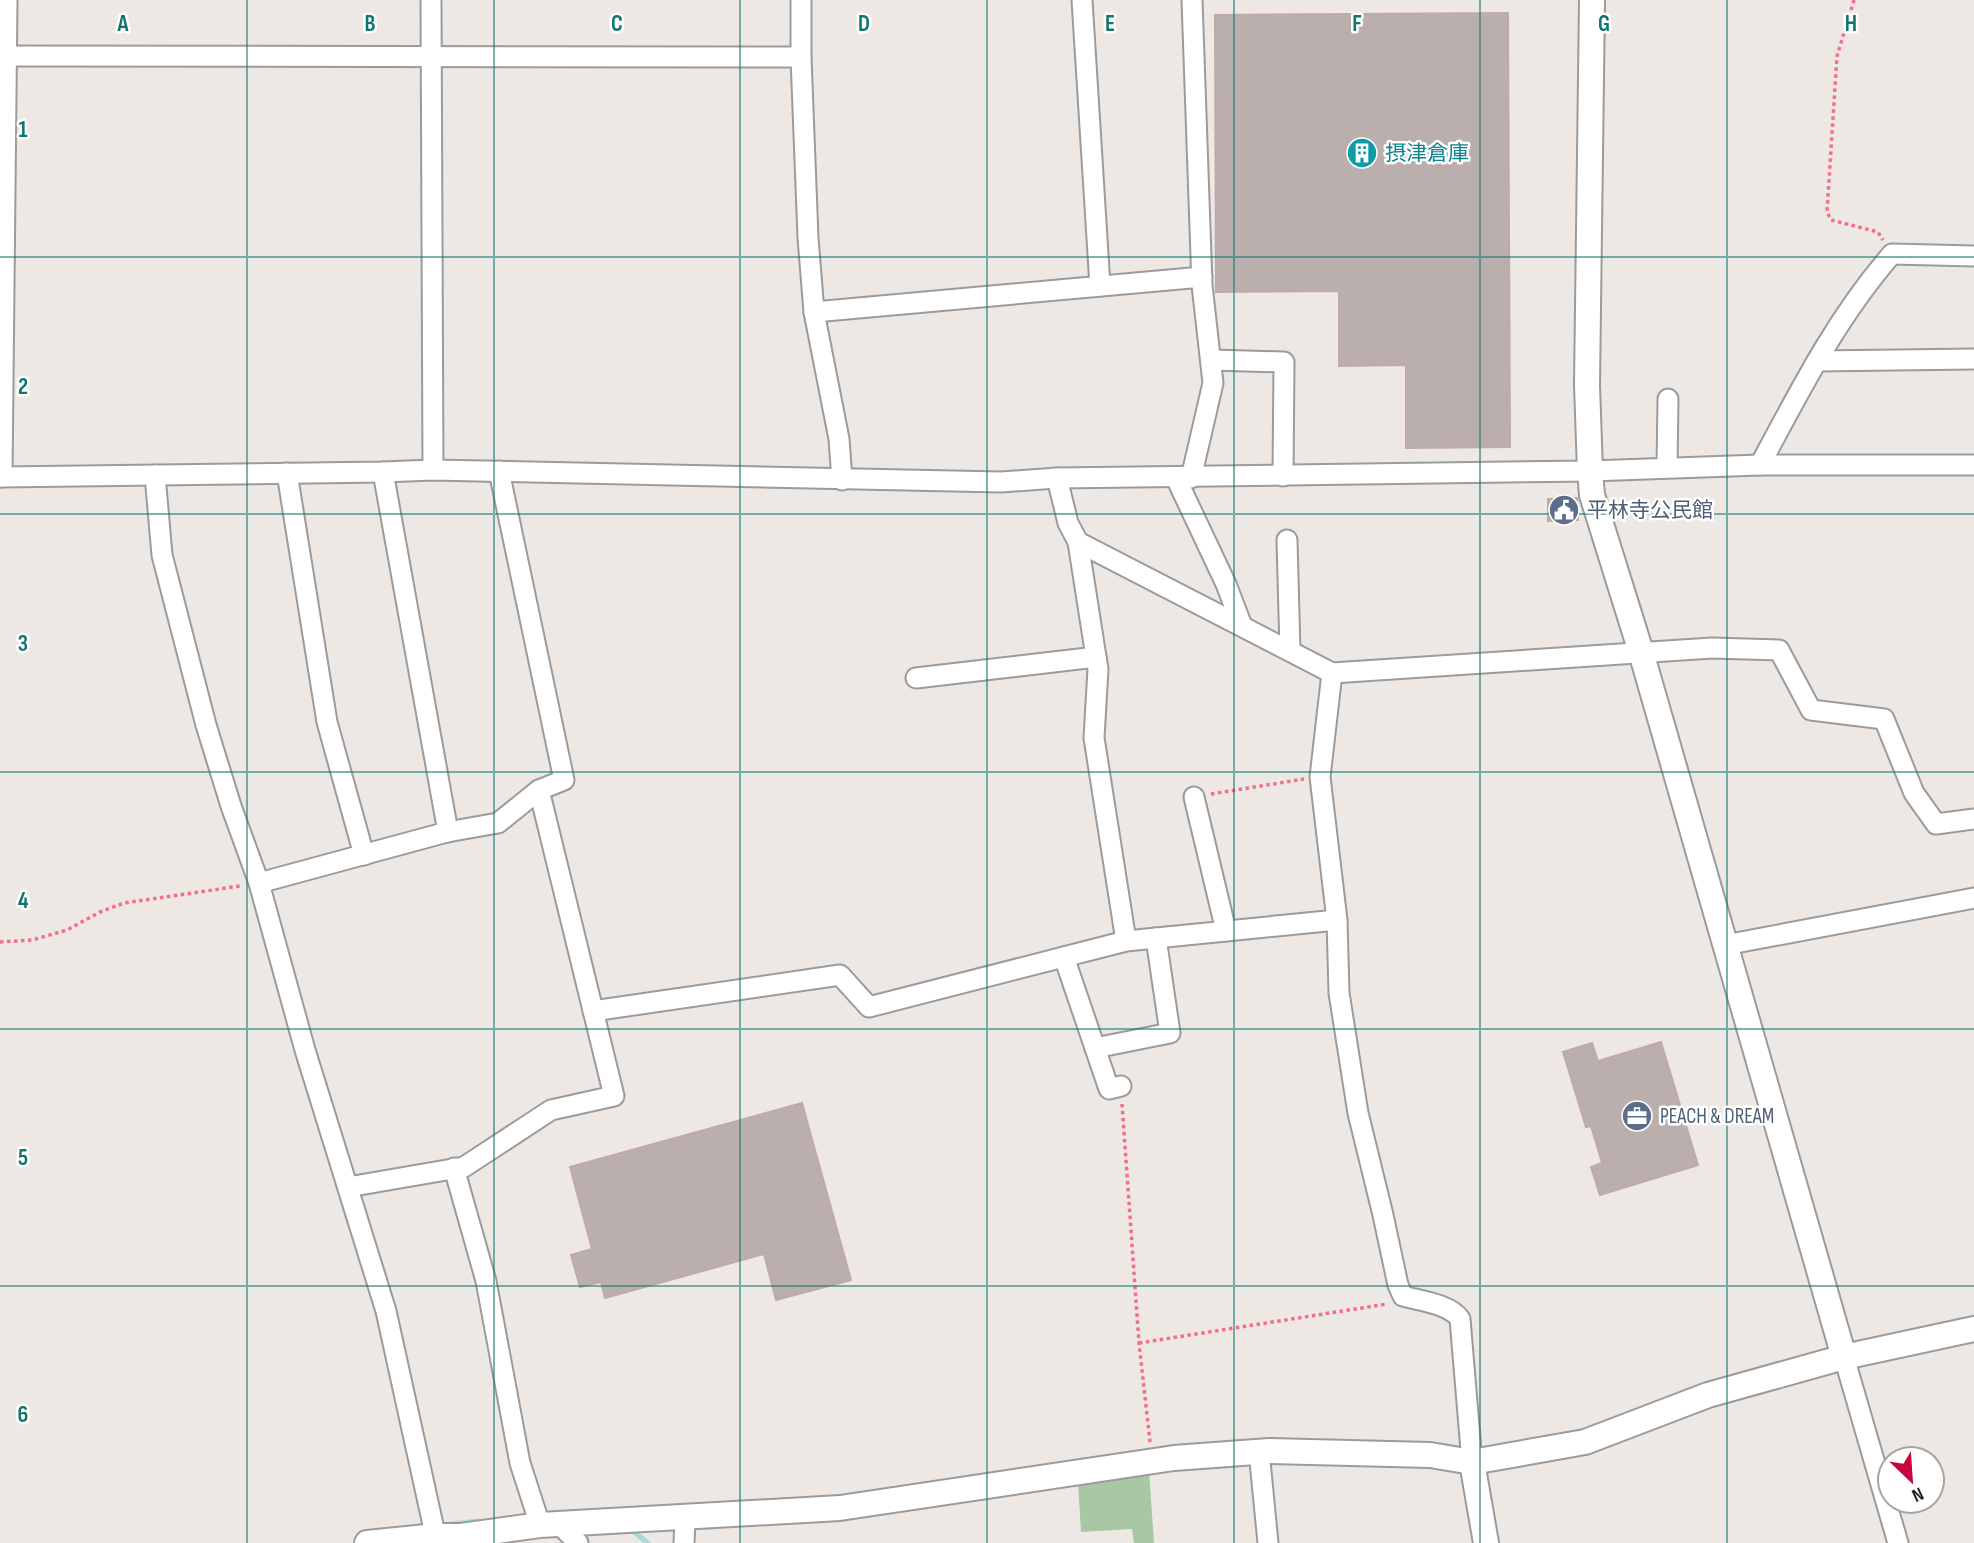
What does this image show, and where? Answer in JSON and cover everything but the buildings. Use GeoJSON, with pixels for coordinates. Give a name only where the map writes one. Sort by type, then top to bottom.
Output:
{"type":"FeatureCollection","features":[{"type":"Feature","properties":{"kind":"street"},"geometry":{"type":"LineString","coordinates":[[7,0],[3,56],[1,477],[433,470],[1001,482],[1057,478],[1590,471],[1759,465],[1974,466]]}},
{"type":"Feature","properties":{"kind":"street"},"geometry":{"type":"LineString","coordinates":[[431,0],[433,470]]}},
{"type":"Feature","properties":{"kind":"street"},"geometry":{"type":"LineString","coordinates":[[801,0],[808,238],[814,312],[839,439],[842,480]]}},
{"type":"Feature","properties":{"kind":"street"},"geometry":{"type":"LineString","coordinates":[[1082,0],[1100,286]]}},
{"type":"Feature","properties":{"kind":"street"},"geometry":{"type":"LineString","coordinates":[[1192,0],[1202,277],[1213,383],[1184,478],[1242,626]]}},
{"type":"Feature","properties":{"kind":"street"},"geometry":{"type":"LineString","coordinates":[[1592,0],[1587,385],[1592,495],[1641,652],[1898,1543]]}},
{"type":"Feature","properties":{"kind":"street"},"geometry":{"type":"LineString","coordinates":[[3,56],[801,57]]}},
{"type":"Feature","properties":{"kind":"street"},"geometry":{"type":"LineString","coordinates":[[1759,465],[1817,360],[1872,276],[1892,254],[1974,256]]}},
{"type":"Feature","properties":{"kind":"street"},"geometry":{"type":"LineString","coordinates":[[814,312],[1202,277]]}},
{"type":"Feature","properties":{"kind":"street"},"geometry":{"type":"LineString","coordinates":[[1817,360],[1974,359]]}},
{"type":"Feature","properties":{"kind":"street"},"geometry":{"type":"LineString","coordinates":[[1211,360],[1284,362],[1283,476]]}},
{"type":"Feature","properties":{"kind":"street"},"geometry":{"type":"LineString","coordinates":[[1667,467],[1668,399]]}},
{"type":"Feature","properties":{"kind":"street"},"geometry":{"type":"LineString","coordinates":[[259,883],[448,832],[498,823],[539,790],[564,780],[499,471]]}},
{"type":"Feature","properties":{"kind":"street"},"geometry":{"type":"LineString","coordinates":[[383,472],[448,832]]}},
{"type":"Feature","properties":{"kind":"street"},"geometry":{"type":"LineString","coordinates":[[287,473],[327,722],[364,855]]}},
{"type":"Feature","properties":{"kind":"street"},"geometry":{"type":"LineString","coordinates":[[155,475],[162,555],[206,725],[259,883],[304,1051],[386,1311],[437,1539]]}},
{"type":"Feature","properties":{"kind":"street"},"geometry":{"type":"LineString","coordinates":[[1057,478],[1068,523],[1078,542],[1098,669],[1094,738],[1126,941]]}},
{"type":"Feature","properties":{"kind":"street"},"geometry":{"type":"LineString","coordinates":[[1287,540],[1290,651]]}},
{"type":"Feature","properties":{"kind":"street"},"geometry":{"type":"LineString","coordinates":[[1078,542],[1332,673],[1712,648],[1779,650],[1811,710],[1885,719],[1914,793],[1936,824],[1974,819]]}},
{"type":"Feature","properties":{"kind":"street"},"geometry":{"type":"LineString","coordinates":[[916,678],[1096,657]]}},
{"type":"Feature","properties":{"kind":"street"},"geometry":{"type":"LineString","coordinates":[[1332,673],[1320,777],[1337,920],[1339,993],[1358,1113],[1398,1285],[1403,1296],[1442,1307],[1456,1313],[1460,1319],[1472,1462],[1486,1543]]}},
{"type":"Feature","properties":{"kind":"street"},"geometry":{"type":"LineString","coordinates":[[348,1187],[464,1167],[551,1111],[614,1096],[539,790]]}},
{"type":"Feature","properties":{"kind":"street"},"geometry":{"type":"LineString","coordinates":[[1194,797],[1226,931]]}},
{"type":"Feature","properties":{"kind":"street"},"geometry":{"type":"LineString","coordinates":[[1725,945],[1974,898]]}},
{"type":"Feature","properties":{"kind":"street"},"geometry":{"type":"LineString","coordinates":[[593,1011],[841,975],[869,1007],[1126,941],[1337,920]]}},
{"type":"Feature","properties":{"kind":"street"},"geometry":{"type":"LineString","coordinates":[[1095,1048],[1170,1033],[1156,938]]}},
{"type":"Feature","properties":{"kind":"street"},"geometry":{"type":"LineString","coordinates":[[1064,957],[1109,1088],[1121,1086]]}},
{"type":"Feature","properties":{"kind":"street"},"geometry":{"type":"LineString","coordinates":[[454,1168],[486,1281],[520,1463],[550,1525],[578,1543]]}},
{"type":"Feature","properties":{"kind":"street"},"geometry":{"type":"LineString","coordinates":[[367,1543],[465,1539],[550,1525],[840,1508],[1152,1461],[1259,1451],[1430,1455],[1472,1462],[1585,1442],[1709,1395],[1844,1357],[1974,1329]]}},
{"type":"Feature","properties":{"kind":"street"},"geometry":{"type":"LineString","coordinates":[[1259,1451],[1268,1543]]}},
{"type":"Feature","properties":{"kind":"street"},"geometry":{"type":"LineString","coordinates":[[684,1543],[685,1518]]}},
{"type":"Feature","properties":{"kind":"path"},"geometry":{"type":"LineString","coordinates":[[1854,0],[1837,55],[1827,212],[1831,220],[1878,232],[1892,254]]}},
{"type":"Feature","properties":{"kind":"path"},"geometry":{"type":"LineString","coordinates":[[1194,797],[1320,777]]}},
{"type":"Feature","properties":{"kind":"path"},"geometry":{"type":"LineString","coordinates":[[0,942],[32,940],[67,930],[100,912],[124,903],[259,883]]}},
{"type":"Feature","properties":{"kind":"path"},"geometry":{"type":"LineString","coordinates":[[1121,1086],[1139,1343],[1152,1461]]}},
{"type":"Feature","properties":{"kind":"path"},"geometry":{"type":"LineString","coordinates":[[1139,1343],[1385,1306],[1405,1296]]}},
{"type":"Feature","properties":{"kind":"green space"},"geometry":{"type":"Polygon","coordinates":[[[1149,1470],[1154,1543],[1134,1543],[1132,1529],[1081,1532],[1078,1483],[1149,1470]]]}},
{"type":"Feature","properties":{"kind":"waterway"},"geometry":{"type":"LineString","coordinates":[[450,1524],[479,1521]]}},
{"type":"Feature","properties":{"kind":"waterway"},"geometry":{"type":"LineString","coordinates":[[629,1528],[648,1543]]}},
{"type":"Feature","properties":{"kind":"place","name":"摂津倉庫"},"geometry":{"type":"Point","coordinates":[1362,153]}},
{"type":"Feature","properties":{"kind":"place","name":"平林寺公民館"},"geometry":{"type":"Point","coordinates":[1564,510]}},
{"type":"Feature","properties":{"kind":"place","name":"PEACH & DREAM"},"geometry":{"type":"Point","coordinates":[1637,1116]}}]}
